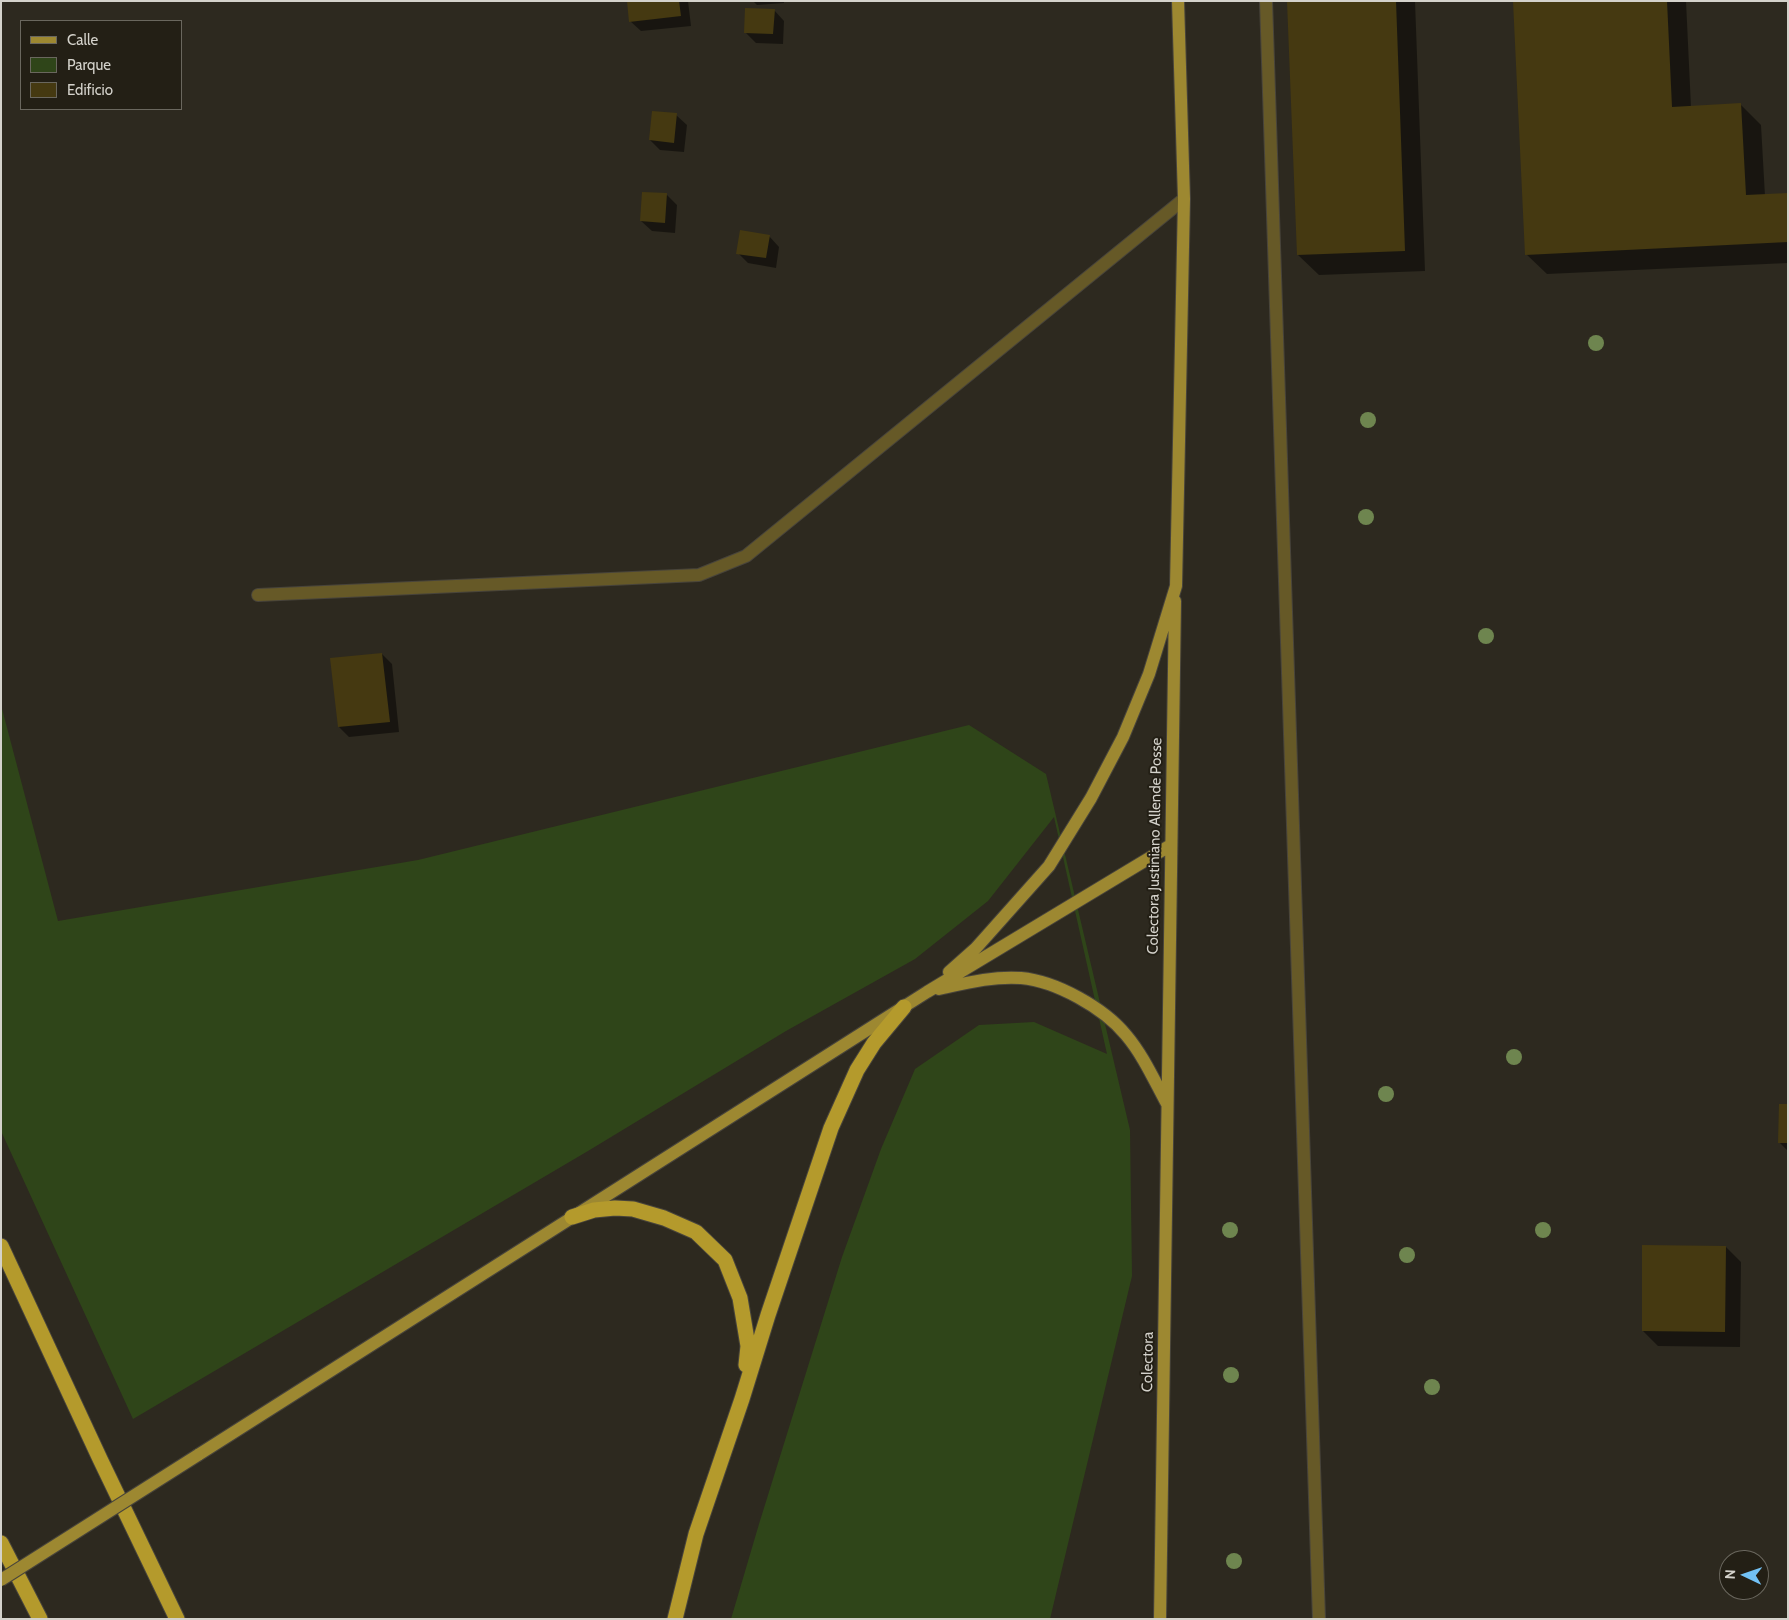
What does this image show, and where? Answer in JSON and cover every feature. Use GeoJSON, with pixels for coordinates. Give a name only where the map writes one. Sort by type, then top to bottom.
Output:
{"type":"FeatureCollection","features":[{"type":"Feature","properties":{"kind":"highway"},"geometry":{"type":"LineString","coordinates":[[675,1619],[696,1534],[831,1128],[857,1070],[874,1043],[904,1007]]}},
{"type":"Feature","properties":{"kind":"highway"},"geometry":{"type":"LineString","coordinates":[[572,1217],[594,1210],[615,1208],[641,1211],[664,1218],[696,1232],[725,1260],[740,1298],[748,1346],[742,1399]]}},
{"type":"Feature","properties":{"kind":"highway"},"geometry":{"type":"LineString","coordinates":[[1,1246],[177,1619]]}},
{"type":"Feature","properties":{"kind":"highway"},"geometry":{"type":"LineString","coordinates":[[1,1543],[40,1619]]}},
{"type":"Feature","properties":{"kind":"main road","name":"Colectora Justiniano Allende Posse"},"geometry":{"type":"LineString","coordinates":[[1168,1106],[1170,845],[1184,199],[1178,1]]}},
{"type":"Feature","properties":{"kind":"main road"},"geometry":{"type":"LineString","coordinates":[[927,992],[976,948],[1042,873],[1091,798],[1123,738],[1149,674],[1176,586]]}},
{"type":"Feature","properties":{"kind":"main road"},"geometry":{"type":"LineString","coordinates":[[1,1580],[927,992],[1170,845]]}},
{"type":"Feature","properties":{"kind":"main road"},"geometry":{"type":"LineString","coordinates":[[927,992],[988,979],[1023,978],[1050,985],[1079,997],[1126,1034],[1146,1065],[1168,1106]]}},
{"type":"Feature","properties":{"kind":"main road","name":"Colectora"},"geometry":{"type":"LineString","coordinates":[[1160,1619],[1168,1106]]}},
{"type":"Feature","properties":{"kind":"street"},"geometry":{"type":"LineString","coordinates":[[1266,1],[1319,1619]]}},
{"type":"Feature","properties":{"kind":"street"},"geometry":{"type":"LineString","coordinates":[[258,595],[699,575],[746,556],[1184,199]]}},
{"type":"Feature","properties":{"kind":"green space"},"geometry":{"type":"Polygon","coordinates":[[[1,705],[58,921],[418,860],[969,725],[1046,774],[1130,1130],[1132,1276],[1050,1619],[731,1619],[842,1257],[881,1149],[915,1069],[979,1025],[1034,1022],[1107,1054],[1054,817],[988,901],[915,959],[786,1031],[588,1151],[133,1419],[1,1131],[1,705]]]}},
{"type":"Feature","properties":{"kind":"building"},"geometry":{"type":"Polygon","coordinates":[[[627,1],[679,1],[681,16],[629,22],[627,1]]]}},
{"type":"Feature","properties":{"kind":"building"},"geometry":{"type":"Polygon","coordinates":[[[1287,1],[1396,1],[1405,251],[1297,255],[1287,1]]]}},
{"type":"Feature","properties":{"kind":"building"},"geometry":{"type":"Polygon","coordinates":[[[1513,1],[1667,1],[1672,107],[1741,103],[1746,195],[1788,193],[1788,242],[1525,255],[1513,1]]]}},
{"type":"Feature","properties":{"kind":"building"},"geometry":{"type":"Polygon","coordinates":[[[745,8],[775,9],[773,34],[744,33],[745,8]]]}},
{"type":"Feature","properties":{"kind":"building"},"geometry":{"type":"Polygon","coordinates":[[[652,111],[677,113],[674,143],[649,140],[652,111]]]}},
{"type":"Feature","properties":{"kind":"building"},"geometry":{"type":"Polygon","coordinates":[[[642,192],[667,193],[665,223],[640,221],[642,192]]]}},
{"type":"Feature","properties":{"kind":"building"},"geometry":{"type":"Polygon","coordinates":[[[740,230],[770,235],[766,258],[736,254],[740,230]]]}},
{"type":"Feature","properties":{"kind":"building"},"geometry":{"type":"Polygon","coordinates":[[[382,653],[390,722],[338,727],[330,658],[382,653]]]}},
{"type":"Feature","properties":{"kind":"building"},"geometry":{"type":"Polygon","coordinates":[[[1779,1104],[1788,1104],[1788,1143],[1778,1143],[1779,1104]]]}},
{"type":"Feature","properties":{"kind":"building"},"geometry":{"type":"Polygon","coordinates":[[[1642,1245],[1726,1246],[1725,1332],[1642,1331],[1642,1245]]]}}]}
